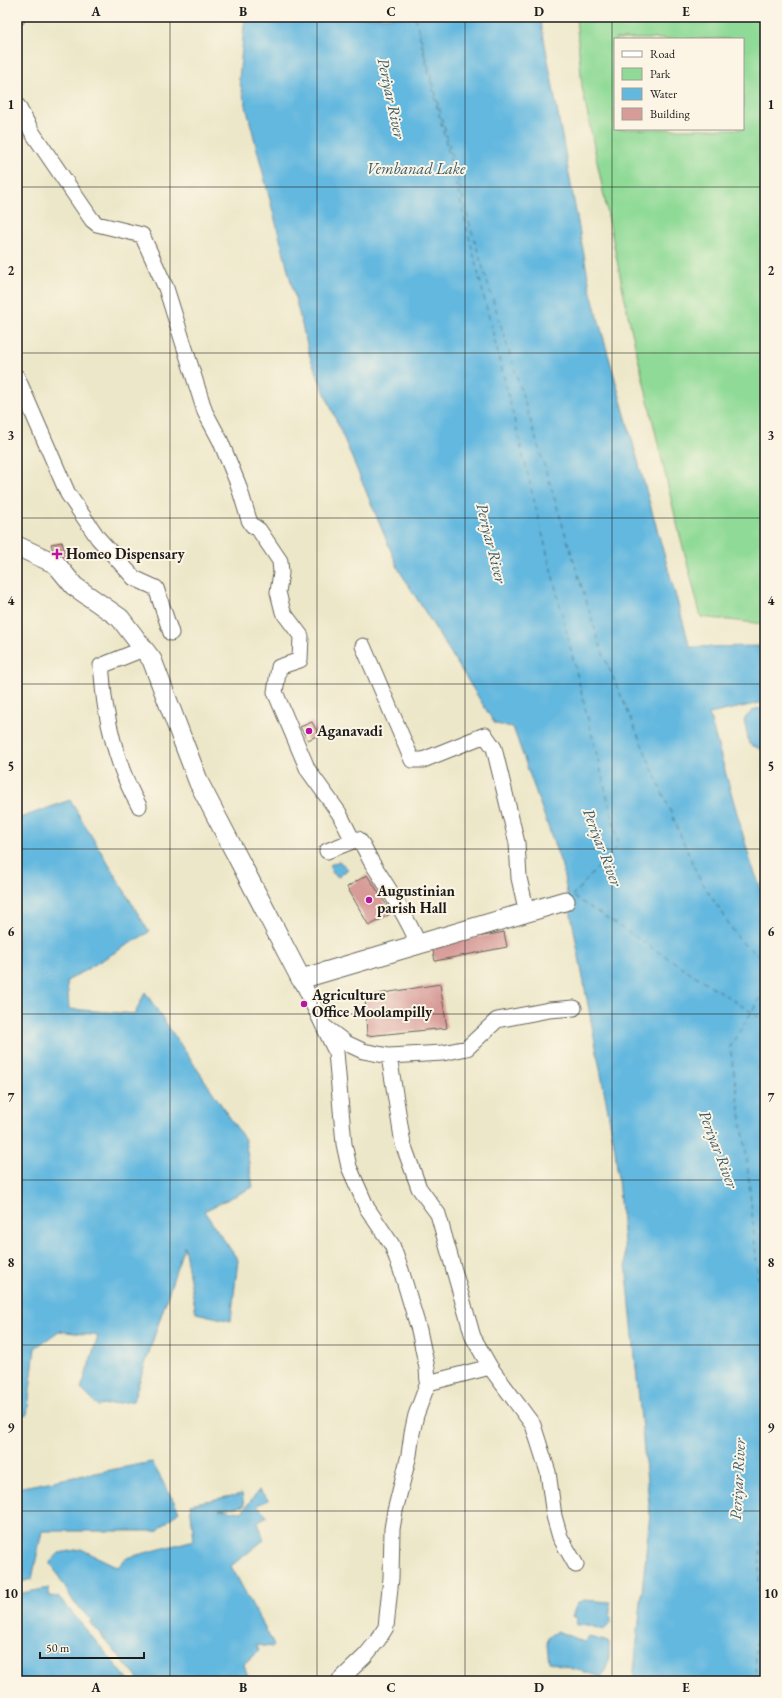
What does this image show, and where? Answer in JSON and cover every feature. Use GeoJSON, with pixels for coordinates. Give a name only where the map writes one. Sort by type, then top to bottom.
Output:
{"type":"FeatureCollection","features":[{"type":"Feature","properties":{"kind":"street"},"geometry":{"type":"LineString","coordinates":[[17,105],[32,132],[92,220],[97,224],[142,235],[148,244],[166,288],[205,412],[220,440],[238,484],[249,520],[252,525],[259,530],[280,561],[281,572],[278,592],[285,617],[301,636],[301,642],[300,660],[279,667],[275,692],[308,770],[339,813],[353,841]]}},
{"type":"Feature","properties":{"kind":"street"},"geometry":{"type":"LineString","coordinates":[[17,377],[68,494],[98,538],[134,578],[156,588],[171,633]]}},
{"type":"Feature","properties":{"kind":"street"},"geometry":{"type":"LineString","coordinates":[[17,546],[56,564],[74,586],[120,618],[152,660],[199,783],[301,979],[336,1052],[344,1144],[350,1167],[367,1208],[392,1245],[418,1330],[427,1368],[428,1383],[415,1420],[409,1455],[395,1511],[392,1529],[391,1578],[386,1627],[365,1656],[339,1681]]}},
{"type":"Feature","properties":{"kind":"street"},"geometry":{"type":"LineString","coordinates":[[363,646],[412,760],[423,760],[485,735],[494,748],[517,843],[519,878],[527,913]]}},
{"type":"Feature","properties":{"kind":"street"},"geometry":{"type":"LineString","coordinates":[[139,806],[130,790],[110,726],[106,708],[101,666],[143,649]]}},
{"type":"Feature","properties":{"kind":"street"},"geometry":{"type":"LineString","coordinates":[[327,851],[353,841],[358,840],[362,844],[405,914],[419,945]]}},
{"type":"Feature","properties":{"kind":"street"},"geometry":{"type":"LineString","coordinates":[[301,979],[565,901]]}},
{"type":"Feature","properties":{"kind":"street"},"geometry":{"type":"LineString","coordinates":[[325,1028],[346,1043],[363,1051],[389,1056],[443,1053],[467,1048],[496,1020],[549,1010],[574,1008]]}},
{"type":"Feature","properties":{"kind":"street"},"geometry":{"type":"LineString","coordinates":[[389,1056],[404,1144],[420,1188],[438,1214],[472,1337],[490,1367],[533,1425],[548,1472],[554,1516],[560,1537],[576,1565]]}},
{"type":"Feature","properties":{"kind":"street"},"geometry":{"type":"LineString","coordinates":[[428,1383],[490,1367]]}},
{"type":"Feature","properties":{"kind":"green space"},"geometry":{"type":"Polygon","coordinates":[[[576,17],[765,17],[765,624],[701,617],[675,516],[628,315],[582,87],[576,17]]]}},
{"type":"Feature","properties":{"kind":"water","name":"Vembanad Lake"},"geometry":{"type":"Polygon","coordinates":[[[245,17],[540,17],[591,293],[690,647],[765,646],[765,702],[709,714],[751,863],[765,899],[765,1681],[633,1681],[650,1513],[615,1149],[562,866],[513,727],[495,724],[399,570],[311,360],[239,79],[245,17]]]}},
{"type":"Feature","properties":{"kind":"water"},"geometry":{"type":"Polygon","coordinates":[[[765,708],[765,751],[749,744],[744,719],[755,709],[765,708]]]}},
{"type":"Feature","properties":{"kind":"water"},"geometry":{"type":"Polygon","coordinates":[[[70,800],[149,932],[67,981],[69,1009],[135,1014],[145,992],[245,1140],[253,1187],[204,1211],[238,1260],[231,1321],[196,1313],[184,1246],[133,1401],[98,1406],[81,1389],[98,1336],[59,1331],[35,1348],[27,1416],[17,1414],[17,819],[70,800]]]}},
{"type":"Feature","properties":{"kind":"water"},"geometry":{"type":"Polygon","coordinates":[[[339,861],[348,869],[339,877],[332,873],[330,865],[339,861]]]}},
{"type":"Feature","properties":{"kind":"water"},"geometry":{"type":"Polygon","coordinates":[[[152,1462],[179,1511],[157,1531],[42,1531],[32,1579],[17,1583],[17,1488],[152,1462]]]}},
{"type":"Feature","properties":{"kind":"water"},"geometry":{"type":"Polygon","coordinates":[[[259,1490],[269,1500],[257,1505],[268,1516],[258,1521],[264,1540],[231,1566],[274,1645],[272,1647],[256,1645],[259,1650],[244,1664],[249,1681],[140,1681],[90,1622],[93,1621],[75,1604],[50,1562],[59,1553],[81,1549],[118,1567],[126,1558],[194,1540],[190,1504],[242,1494],[244,1506],[219,1509],[242,1512],[259,1490]]]}},
{"type":"Feature","properties":{"kind":"water"},"geometry":{"type":"Polygon","coordinates":[[[49,1588],[49,1596],[59,1597],[129,1681],[17,1681],[17,1594],[49,1588]]]}},
{"type":"Feature","properties":{"kind":"water"},"geometry":{"type":"Polygon","coordinates":[[[584,1600],[610,1602],[611,1623],[604,1630],[587,1625],[576,1625],[577,1618],[572,1616],[577,1604],[584,1600]]]}},
{"type":"Feature","properties":{"kind":"water"},"geometry":{"type":"Polygon","coordinates":[[[557,1631],[584,1642],[589,1637],[609,1642],[609,1661],[602,1677],[549,1662],[547,1645],[548,1637],[557,1631]]]}},
{"type":"Feature","properties":{"kind":"building"},"geometry":{"type":"Polygon","coordinates":[[[62,542],[67,558],[56,561],[51,544],[62,542]]]}},
{"type":"Feature","properties":{"kind":"building","name":"Aganavadi"},"geometry":{"type":"Polygon","coordinates":[[[312,722],[319,735],[308,740],[300,727],[312,722]]]}},
{"type":"Feature","properties":{"kind":"building","name":"Augustinian parish Hall"},"geometry":{"type":"Polygon","coordinates":[[[367,875],[392,913],[369,926],[347,887],[367,875]]]}},
{"type":"Feature","properties":{"kind":"building"},"geometry":{"type":"Polygon","coordinates":[[[504,932],[507,947],[435,961],[432,946],[504,932]]]}},
{"type":"Feature","properties":{"kind":"building"},"geometry":{"type":"Polygon","coordinates":[[[440,984],[447,1028],[367,1036],[365,996],[440,984]]]}},
{"type":"Feature","properties":{"kind":"ferry route"},"geometry":{"type":"LineString","coordinates":[[415,17],[619,845],[573,895]]}},
{"type":"Feature","properties":{"kind":"ferry route"},"geometry":{"type":"LineString","coordinates":[[419,30],[471,229],[601,649],[698,876],[740,941],[765,960]]}},
{"type":"Feature","properties":{"kind":"ferry route"},"geometry":{"type":"LineString","coordinates":[[574,897],[765,1021]]}},
{"type":"Feature","properties":{"kind":"ferry route"},"geometry":{"type":"LineString","coordinates":[[765,990],[730,1047],[746,1151],[765,1349]]}},
{"type":"Feature","properties":{"kind":"ferry route"},"geometry":{"type":"LineString","coordinates":[[755,1681],[763,1485],[765,1364]]}},
{"type":"Feature","properties":{"kind":"place","name":"Homeo Dispensary"},"geometry":{"type":"Point","coordinates":[57,554]}},
{"type":"Feature","properties":{"kind":"place","name":"Aganavadi"},"geometry":{"type":"Point","coordinates":[309,731]}},
{"type":"Feature","properties":{"kind":"place","name":"Augustinian parish Hall"},"geometry":{"type":"Point","coordinates":[369,900]}},
{"type":"Feature","properties":{"kind":"place","name":"Agriculture Office Moolampilly"},"geometry":{"type":"Point","coordinates":[304,1004]}},
{"type":"Feature","properties":{"kind":"water label","name":"Periyar River"},"geometry":{"type":"Point","coordinates":[392,98]}},
{"type":"Feature","properties":{"kind":"water label","name":"Periyar River"},"geometry":{"type":"Point","coordinates":[492,543]}},
{"type":"Feature","properties":{"kind":"water label","name":"Periyar River"},"geometry":{"type":"Point","coordinates":[603,847]}},
{"type":"Feature","properties":{"kind":"water label","name":"Periyar River"},"geometry":{"type":"Point","coordinates":[719,1149]}},
{"type":"Feature","properties":{"kind":"water label","name":"Periyar River"},"geometry":{"type":"Point","coordinates":[737,1479]}}]}
